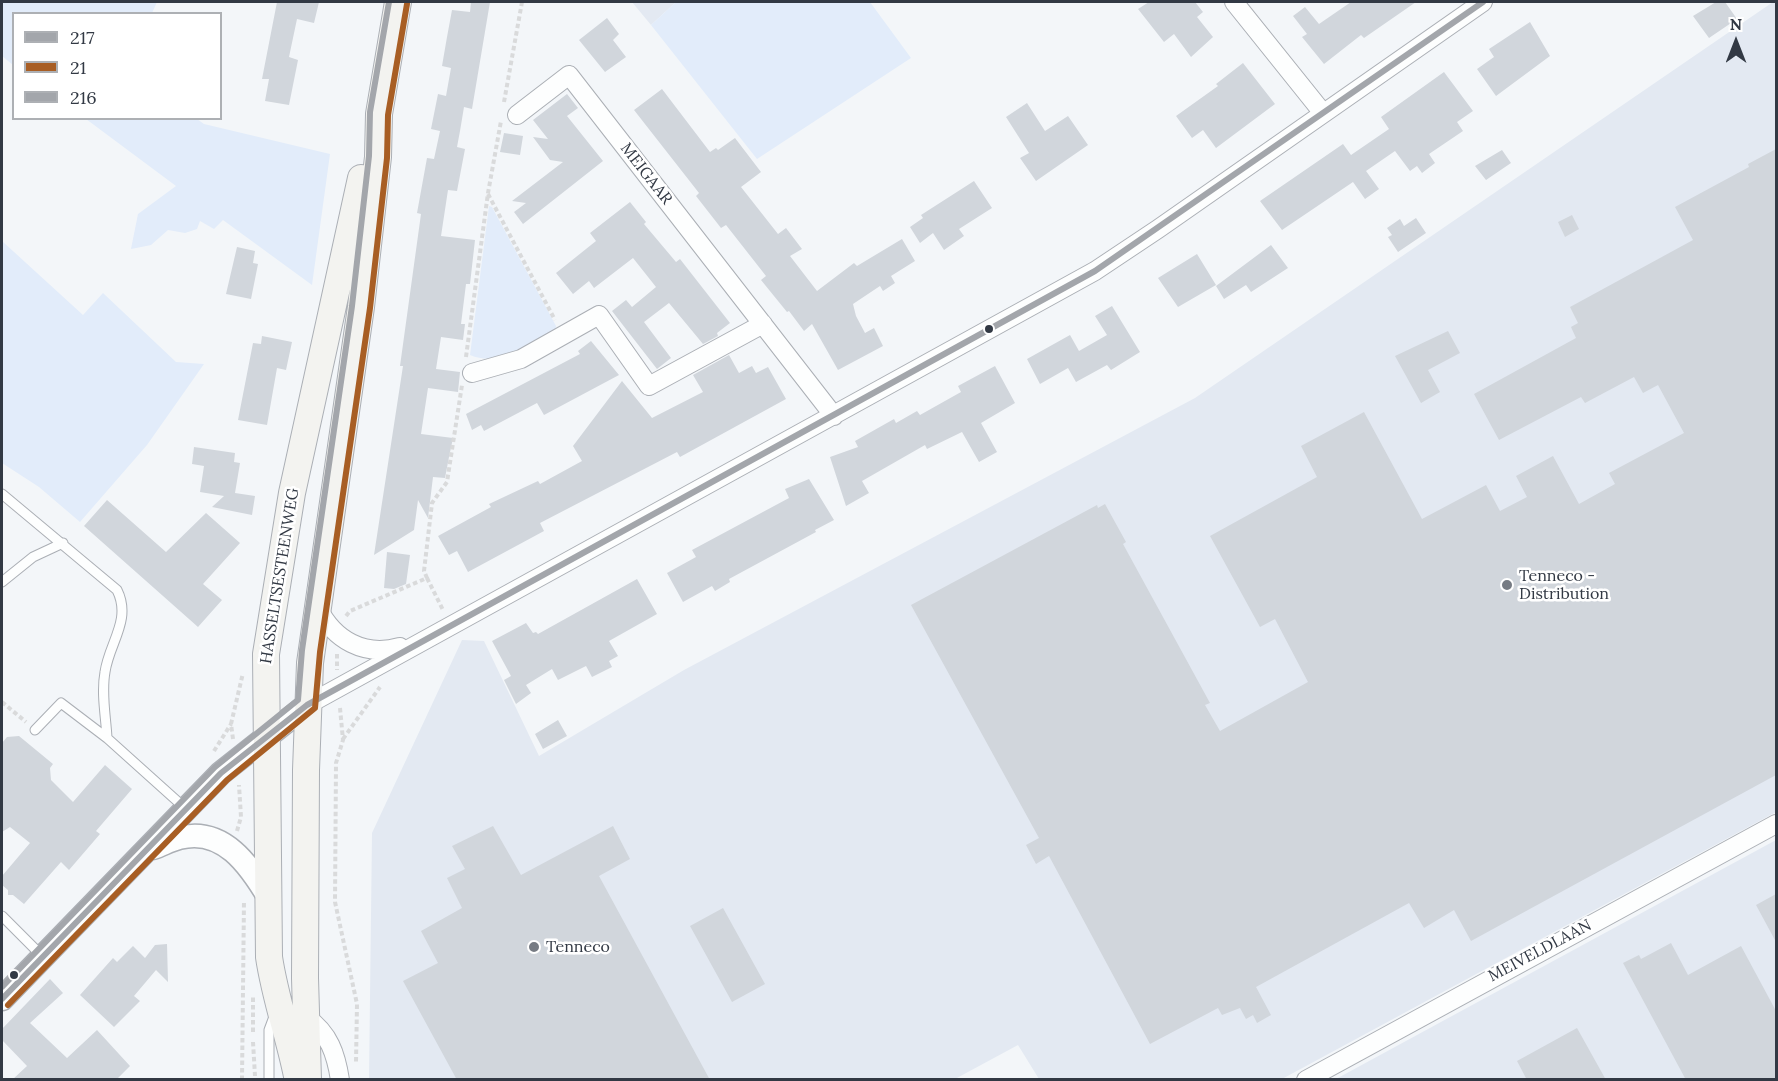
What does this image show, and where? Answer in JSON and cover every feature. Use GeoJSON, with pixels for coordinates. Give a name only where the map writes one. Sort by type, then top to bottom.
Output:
{"type":"FeatureCollection","features":[{"type":"Feature","properties":{"kind":"main road","name":"HASSELTSESTEENWEG"},"geometry":{"type":"LineString","coordinates":[[308,1080],[304,978],[307,705],[330,610],[378,157],[379,114],[398,2]]}},
{"type":"Feature","properties":{"kind":"main road","name":"HASSELTSESTEENWEG"},"geometry":{"type":"LineString","coordinates":[[298,1080],[269,957],[266,654],[284,537],[325,333],[366,154],[379,114]]}},
{"type":"Feature","properties":{"kind":"street"},"geometry":{"type":"LineString","coordinates":[[1234,2],[1323,113]]}},
{"type":"Feature","properties":{"kind":"street"},"geometry":{"type":"LineString","coordinates":[[2,999],[221,773],[307,705],[450,624],[834,416],[1120,255],[1483,2]]}},
{"type":"Feature","properties":{"kind":"street","name":"MEIGAAR"},"geometry":{"type":"LineString","coordinates":[[517,115],[569,75],[834,416]]}},
{"type":"Feature","properties":{"kind":"street"},"geometry":{"type":"LineString","coordinates":[[466,373],[521,359],[599,315],[649,386],[763,324]]}},
{"type":"Feature","properties":{"kind":"street"},"geometry":{"type":"LineString","coordinates":[[330,610],[323,619],[342,639],[354,646],[383,651],[421,640]]}},
{"type":"Feature","properties":{"kind":"street","name":"MEIVELDLAAN"},"geometry":{"type":"LineString","coordinates":[[1305,1080],[1776,824]]}},
{"type":"Feature","properties":{"kind":"street"},"geometry":{"type":"LineString","coordinates":[[146,851],[178,838],[191,836],[217,842],[234,850],[244,860],[269,898]]}},
{"type":"Feature","properties":{"kind":"street"},"geometry":{"type":"LineString","coordinates":[[307,1018],[321,1027],[331,1042],[340,1080]]}},
{"type":"Feature","properties":{"kind":"lane"},"geometry":{"type":"LineString","coordinates":[[2,494],[111,583],[122,600],[121,627],[105,671],[103,692],[107,738]]}},
{"type":"Feature","properties":{"kind":"lane"},"geometry":{"type":"LineString","coordinates":[[2,582],[33,557],[63,543]]}},
{"type":"Feature","properties":{"kind":"lane"},"geometry":{"type":"LineString","coordinates":[[35,730],[61,703],[107,738],[186,809]]}},
{"type":"Feature","properties":{"kind":"lane"},"geometry":{"type":"LineString","coordinates":[[2,916],[42,956]]}},
{"type":"Feature","properties":{"kind":"lane"},"geometry":{"type":"LineString","coordinates":[[269,1080],[269,1030],[279,1003]]}},
{"type":"Feature","properties":{"kind":"path"},"geometry":{"type":"LineString","coordinates":[[450,624],[424,571],[432,503],[447,482],[466,373],[488,193],[522,2]]}},
{"type":"Feature","properties":{"kind":"path"},"geometry":{"type":"LineString","coordinates":[[488,193],[564,335]]}},
{"type":"Feature","properties":{"kind":"path"},"geometry":{"type":"LineString","coordinates":[[346,616],[350,611],[427,578]]}},
{"type":"Feature","properties":{"kind":"path"},"geometry":{"type":"LineString","coordinates":[[330,610],[352,620]]}},
{"type":"Feature","properties":{"kind":"path"},"geometry":{"type":"LineString","coordinates":[[337,651],[343,740]]}},
{"type":"Feature","properties":{"kind":"path"},"geometry":{"type":"LineString","coordinates":[[356,1068],[357,1004],[335,902],[336,763],[343,740],[384,681]]}},
{"type":"Feature","properties":{"kind":"path"},"geometry":{"type":"LineString","coordinates":[[2,702],[35,730]]}},
{"type":"Feature","properties":{"kind":"path"},"geometry":{"type":"LineString","coordinates":[[242,1080],[243,890]]}},
{"type":"Feature","properties":{"kind":"path"},"geometry":{"type":"LineString","coordinates":[[254,992],[253,1073],[255,1076]]}},
{"type":"Feature","properties":{"kind":"shaded area"},"geometry":{"type":"Polygon","coordinates":[[[2,2],[157,2],[152,12],[12,12],[12,64],[2,56],[2,2]]]}},
{"type":"Feature","properties":{"kind":"shaded area"},"geometry":{"type":"Polygon","coordinates":[[[632,2],[676,2],[651,25],[632,2]]]}},
{"type":"Feature","properties":{"kind":"shaded area"},"geometry":{"type":"Polygon","coordinates":[[[676,2],[870,2],[911,58],[757,159],[651,25],[676,2]]]}},
{"type":"Feature","properties":{"kind":"shaded area"},"geometry":{"type":"Polygon","coordinates":[[[1776,2],[1776,812],[1282,1079],[1039,1079],[1018,1045],[955,1079],[369,1080],[372,833],[462,640],[484,641],[539,756],[684,670],[1195,398],[1776,2]]]}},
{"type":"Feature","properties":{"kind":"shaded area"},"geometry":{"type":"Polygon","coordinates":[[[87,120],[198,120],[204,124],[330,154],[312,285],[223,220],[214,229],[200,221],[197,229],[185,233],[168,230],[151,245],[131,249],[138,214],[176,186],[87,120]]]}},
{"type":"Feature","properties":{"kind":"shaded area"},"geometry":{"type":"Polygon","coordinates":[[[489,206],[492,207],[556,326],[555,334],[514,354],[492,359],[470,355],[489,206]]]}},
{"type":"Feature","properties":{"kind":"shaded area"},"geometry":{"type":"Polygon","coordinates":[[[2,241],[83,315],[103,293],[176,362],[204,364],[147,445],[80,522],[39,487],[2,463],[2,241]]]}},
{"type":"Feature","properties":{"kind":"shaded area"},"geometry":{"type":"Polygon","coordinates":[[[1776,840],[1776,1079],[1336,1079],[1776,840]]]}},
{"type":"Feature","properties":{"kind":"building"},"geometry":{"type":"Polygon","coordinates":[[[277,2],[319,2],[314,23],[297,19],[289,57],[298,60],[289,105],[265,101],[269,79],[262,79],[277,2]]]}},
{"type":"Feature","properties":{"kind":"building"},"geometry":{"type":"Polygon","coordinates":[[[471,2],[490,2],[472,109],[464,107],[457,147],[465,149],[457,191],[448,190],[441,236],[475,240],[470,284],[466,284],[461,324],[465,324],[463,340],[441,337],[436,369],[460,372],[458,392],[428,388],[421,434],[453,438],[445,478],[433,477],[428,518],[418,500],[414,530],[374,555],[403,366],[400,366],[421,214],[417,213],[427,158],[434,159],[440,131],[431,129],[438,94],[446,96],[451,68],[442,66],[447,37],[452,10],[470,12],[471,2]]]}},
{"type":"Feature","properties":{"kind":"building"},"geometry":{"type":"Polygon","coordinates":[[[1149,2],[1195,2],[1203,12],[1197,17],[1213,37],[1191,57],[1174,34],[1164,42],[1138,9],[1149,2]]]}},
{"type":"Feature","properties":{"kind":"building"},"geometry":{"type":"Polygon","coordinates":[[[1351,2],[1416,2],[1364,38],[1361,35],[1324,64],[1302,37],[1307,34],[1293,16],[1305,7],[1319,24],[1351,2]]]}},
{"type":"Feature","properties":{"kind":"building"},"geometry":{"type":"Polygon","coordinates":[[[1716,2],[1725,2],[1737,19],[1709,38],[1693,16],[1716,2]]]}},
{"type":"Feature","properties":{"kind":"building"},"geometry":{"type":"Polygon","coordinates":[[[607,18],[619,34],[613,40],[626,57],[605,72],[579,40],[607,18]]]}},
{"type":"Feature","properties":{"kind":"building"},"geometry":{"type":"Polygon","coordinates":[[[1530,22],[1550,56],[1496,96],[1477,69],[1494,57],[1489,49],[1530,22]]]}},
{"type":"Feature","properties":{"kind":"building"},"geometry":{"type":"Polygon","coordinates":[[[1243,63],[1275,104],[1216,148],[1203,130],[1192,138],[1176,116],[1218,86],[1216,84],[1243,63]]]}},
{"type":"Feature","properties":{"kind":"building"},"geometry":{"type":"Polygon","coordinates":[[[1444,72],[1473,111],[1457,122],[1463,131],[1429,154],[1435,163],[1422,173],[1417,166],[1410,171],[1395,151],[1366,171],[1379,189],[1365,199],[1353,182],[1282,230],[1260,201],[1343,144],[1351,155],[1389,129],[1381,117],[1444,72]]]}},
{"type":"Feature","properties":{"kind":"building"},"geometry":{"type":"Polygon","coordinates":[[[662,89],[710,152],[716,148],[718,150],[735,138],[761,172],[741,187],[778,234],[786,228],[802,249],[790,256],[817,291],[854,263],[857,266],[902,239],[915,261],[891,276],[895,283],[883,291],[880,286],[853,304],[856,316],[865,333],[874,328],[883,346],[838,370],[812,324],[804,331],[789,311],[787,312],[761,280],[766,276],[726,225],[721,228],[696,196],[699,193],[634,110],[662,89]]]}},
{"type":"Feature","properties":{"kind":"building"},"geometry":{"type":"Polygon","coordinates":[[[567,94],[578,108],[567,116],[603,161],[523,224],[514,212],[526,203],[512,201],[563,162],[550,160],[533,137],[548,139],[533,120],[567,94]]]}},
{"type":"Feature","properties":{"kind":"building"},"geometry":{"type":"Polygon","coordinates":[[[1027,103],[1045,131],[1068,116],[1088,145],[1036,181],[1020,158],[1029,153],[1006,117],[1027,103]]]}},
{"type":"Feature","properties":{"kind":"building"},"geometry":{"type":"Polygon","coordinates":[[[504,133],[523,136],[520,155],[500,152],[504,133]]]}},
{"type":"Feature","properties":{"kind":"building","name":"Tenneco - Distribution"},"geometry":{"type":"Polygon","coordinates":[[[1776,149],[1776,775],[1471,941],[1454,910],[1424,928],[1409,903],[1256,987],[1271,1015],[1257,1023],[1253,1015],[1246,1019],[1240,1008],[1222,1015],[1218,1008],[1150,1044],[1049,856],[1036,864],[1026,845],[1039,838],[911,605],[1097,505],[1098,508],[1105,504],[1126,542],[1123,544],[1210,703],[1205,705],[1220,731],[1308,682],[1275,619],[1260,627],[1210,536],[1317,477],[1301,446],[1364,412],[1422,519],[1486,485],[1500,511],[1527,497],[1516,476],[1553,456],[1579,504],[1615,484],[1609,473],[1684,433],[1658,385],[1643,393],[1634,377],[1585,403],[1581,397],[1499,440],[1474,394],[1576,338],[1571,327],[1578,323],[1570,307],[1693,240],[1675,207],[1749,167],[1748,164],[1776,149]]]}},
{"type":"Feature","properties":{"kind":"building"},"geometry":{"type":"Polygon","coordinates":[[[1502,150],[1511,163],[1486,180],[1475,166],[1502,150]]]}},
{"type":"Feature","properties":{"kind":"building"},"geometry":{"type":"Polygon","coordinates":[[[974,181],[992,208],[959,229],[964,236],[944,250],[933,233],[920,243],[910,227],[923,218],[921,215],[974,181]]]}},
{"type":"Feature","properties":{"kind":"building"},"geometry":{"type":"Polygon","coordinates":[[[630,202],[646,222],[644,224],[676,262],[680,259],[730,323],[717,333],[718,336],[703,344],[669,303],[644,322],[671,358],[657,369],[612,311],[626,300],[632,307],[656,287],[633,258],[594,288],[589,281],[573,294],[556,273],[596,241],[590,233],[630,202]]]}},
{"type":"Feature","properties":{"kind":"building"},"geometry":{"type":"Polygon","coordinates":[[[1572,215],[1579,229],[1565,237],[1558,222],[1572,215]]]}},
{"type":"Feature","properties":{"kind":"building"},"geometry":{"type":"Polygon","coordinates":[[[1416,218],[1426,233],[1398,252],[1388,237],[1392,235],[1387,228],[1400,219],[1404,226],[1416,218]]]}},
{"type":"Feature","properties":{"kind":"building"},"geometry":{"type":"Polygon","coordinates":[[[1271,245],[1288,268],[1251,292],[1246,285],[1224,299],[1216,286],[1271,245]]]}},
{"type":"Feature","properties":{"kind":"building"},"geometry":{"type":"Polygon","coordinates":[[[237,247],[255,251],[253,263],[258,264],[251,299],[226,294],[237,247]]]}},
{"type":"Feature","properties":{"kind":"building"},"geometry":{"type":"Polygon","coordinates":[[[1197,254],[1216,285],[1178,307],[1158,278],[1197,254]]]}},
{"type":"Feature","properties":{"kind":"building"},"geometry":{"type":"Polygon","coordinates":[[[1112,306],[1140,352],[1111,370],[1107,365],[1076,382],[1068,368],[1040,384],[1027,359],[1070,335],[1079,351],[1107,335],[1095,316],[1112,306]]]}},
{"type":"Feature","properties":{"kind":"building"},"geometry":{"type":"Polygon","coordinates":[[[1448,331],[1460,353],[1428,370],[1440,392],[1421,403],[1395,356],[1448,331]]]}},
{"type":"Feature","properties":{"kind":"building"},"geometry":{"type":"Polygon","coordinates":[[[262,336],[292,342],[286,370],[277,368],[267,425],[238,420],[253,343],[261,344],[262,336]]]}},
{"type":"Feature","properties":{"kind":"building"},"geometry":{"type":"Polygon","coordinates":[[[591,341],[619,375],[544,415],[537,403],[484,431],[481,425],[472,430],[466,414],[580,354],[578,351],[591,341]]]}},
{"type":"Feature","properties":{"kind":"building"},"geometry":{"type":"Polygon","coordinates":[[[729,355],[739,373],[752,366],[756,373],[768,367],[786,399],[680,457],[677,452],[540,523],[544,531],[468,572],[457,551],[449,555],[438,536],[491,507],[489,504],[538,481],[540,484],[582,461],[573,446],[622,381],[652,418],[703,392],[693,375],[729,355]]]}},
{"type":"Feature","properties":{"kind":"building"},"geometry":{"type":"Polygon","coordinates":[[[995,366],[1015,403],[981,423],[997,452],[979,462],[962,432],[927,449],[925,445],[862,481],[869,493],[846,506],[830,457],[858,447],[855,441],[894,419],[896,423],[917,411],[920,415],[961,392],[958,386],[995,366]]]}},
{"type":"Feature","properties":{"kind":"building"},"geometry":{"type":"Polygon","coordinates":[[[194,447],[235,453],[234,462],[240,463],[235,493],[255,496],[252,515],[212,507],[224,496],[200,492],[204,466],[192,464],[194,447]]]}},
{"type":"Feature","properties":{"kind":"building"},"geometry":{"type":"Polygon","coordinates":[[[809,479],[834,520],[729,579],[730,582],[715,591],[712,586],[683,602],[667,573],[696,557],[692,550],[789,498],[785,489],[809,479]]]}},
{"type":"Feature","properties":{"kind":"building"},"geometry":{"type":"Polygon","coordinates":[[[107,500],[166,552],[206,513],[240,543],[203,584],[222,600],[198,627],[84,526],[107,500]]]}},
{"type":"Feature","properties":{"kind":"building"},"geometry":{"type":"Polygon","coordinates":[[[387,552],[410,555],[406,584],[394,589],[384,588],[387,552]]]}},
{"type":"Feature","properties":{"kind":"building"},"geometry":{"type":"Polygon","coordinates":[[[637,579],[657,614],[609,641],[618,656],[609,661],[612,667],[592,677],[586,666],[558,680],[552,669],[526,685],[531,693],[516,704],[504,680],[511,676],[492,641],[526,623],[533,633],[538,634],[637,579]]]}},
{"type":"Feature","properties":{"kind":"building"},"geometry":{"type":"Polygon","coordinates":[[[558,720],[567,736],[543,749],[535,734],[558,720]]]}},
{"type":"Feature","properties":{"kind":"building"},"geometry":{"type":"Polygon","coordinates":[[[19,736],[53,764],[50,768],[51,780],[73,802],[105,765],[132,789],[96,831],[100,834],[69,870],[61,862],[24,904],[13,895],[8,895],[8,890],[2,885],[2,876],[30,843],[10,827],[2,832],[2,743],[7,737],[19,736]]]}},
{"type":"Feature","properties":{"kind":"building","name":"Tenneco"},"geometry":{"type":"Polygon","coordinates":[[[493,826],[521,875],[613,826],[630,859],[599,876],[710,1080],[457,1080],[403,981],[438,963],[421,931],[462,908],[447,878],[465,869],[452,846],[493,826]]]}},
{"type":"Feature","properties":{"kind":"building"},"geometry":{"type":"Polygon","coordinates":[[[1776,894],[1776,942],[1756,905],[1776,894]]]}},
{"type":"Feature","properties":{"kind":"building"},"geometry":{"type":"Polygon","coordinates":[[[723,908],[765,984],[732,1002],[690,926],[723,908]]]}},
{"type":"Feature","properties":{"kind":"building"},"geometry":{"type":"Polygon","coordinates":[[[1671,943],[1688,975],[1741,946],[1776,1011],[1776,1080],[1686,1080],[1623,963],[1639,955],[1641,959],[1671,943]]]}},
{"type":"Feature","properties":{"kind":"building"},"geometry":{"type":"Polygon","coordinates":[[[167,944],[168,982],[156,970],[134,996],[140,1001],[114,1027],[80,995],[113,958],[117,962],[133,946],[145,958],[155,945],[167,944]]]}},
{"type":"Feature","properties":{"kind":"building"},"geometry":{"type":"Polygon","coordinates":[[[50,979],[63,993],[30,1023],[67,1058],[97,1030],[130,1066],[116,1080],[12,1080],[27,1066],[2,1040],[2,1029],[50,979]]]}},
{"type":"Feature","properties":{"kind":"building"},"geometry":{"type":"Polygon","coordinates":[[[1577,1028],[1606,1080],[1527,1080],[1517,1061],[1577,1028]]]}},
{"type":"Feature","properties":{"kind":"transit line","name":"216"},"geometry":{"type":"LineString","coordinates":[[2,987],[215,767],[298,700],[302,650],[352,306],[369,156],[370,112],[389,2]]}},
{"type":"Feature","properties":{"kind":"transit line","name":"217"},"geometry":{"type":"LineString","coordinates":[[2,999],[221,773],[307,705],[1095,271],[1483,2]]}},
{"type":"Feature","properties":{"kind":"transit line","name":"21"},"geometry":{"type":"LineString","coordinates":[[8,1005],[227,780],[315,708],[320,652],[370,308],[387,158],[388,115],[407,4]]}},
{"type":"Feature","properties":{"kind":"place","name":"Tenneco - Distribution"},"geometry":{"type":"Point","coordinates":[1507,585]}},
{"type":"Feature","properties":{"kind":"place","name":"Tenneco"},"geometry":{"type":"Point","coordinates":[534,947]}}]}
